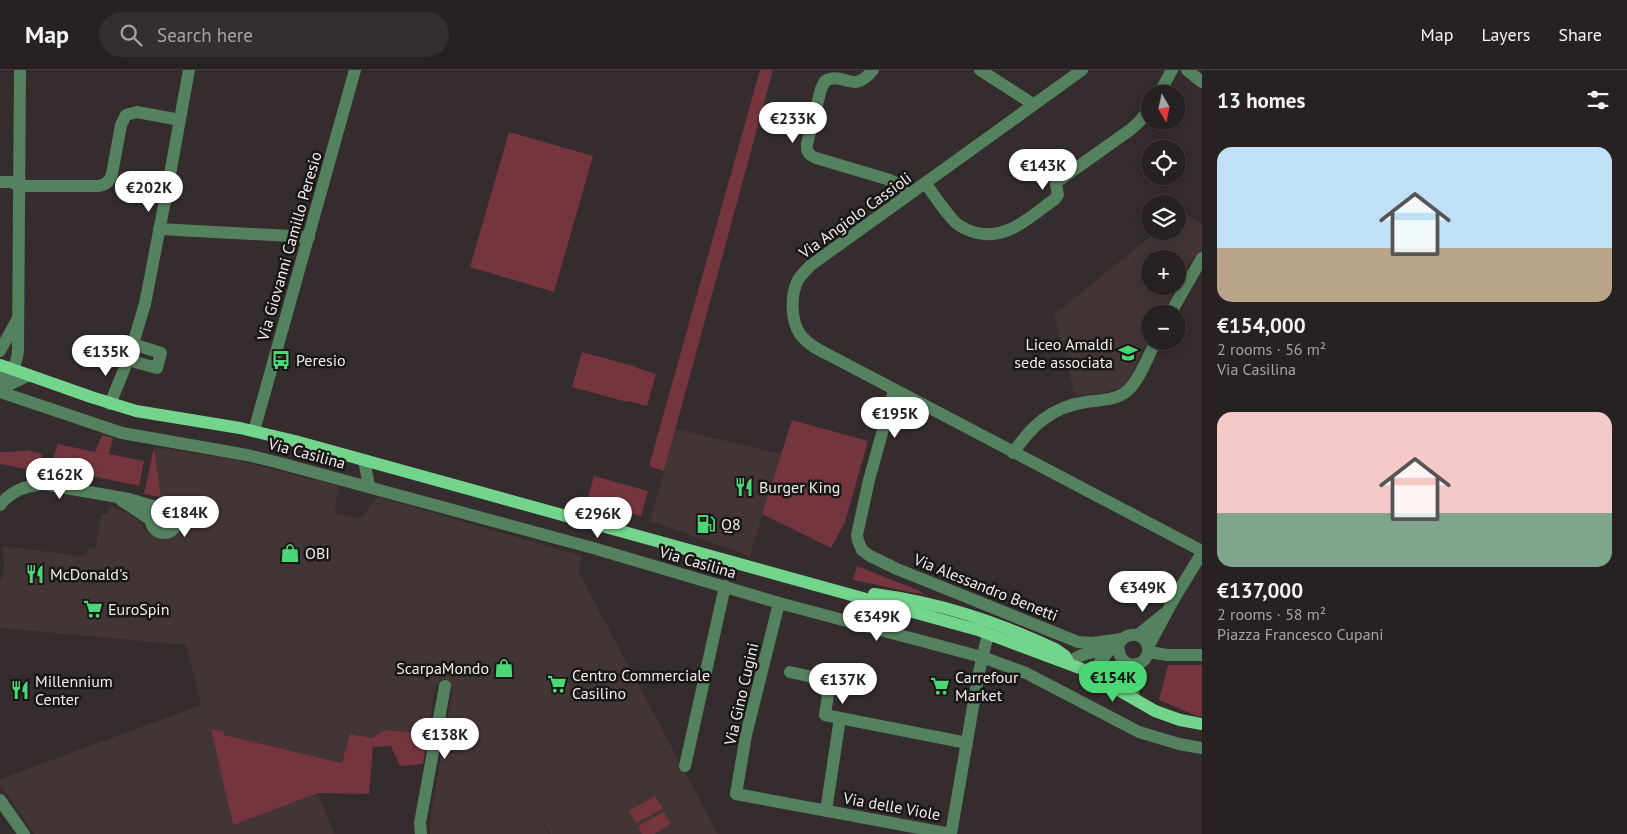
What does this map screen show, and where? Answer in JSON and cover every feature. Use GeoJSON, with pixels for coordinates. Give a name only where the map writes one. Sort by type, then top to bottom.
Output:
{"type":"FeatureCollection","features":[{"type":"Feature","properties":{"kind":"main road","name":"Via Casilina"},"geometry":{"type":"LineString","coordinates":[[6,367],[110,404],[146,413],[254,431],[988,634],[1094,675],[1144,705],[1162,713],[1180,720],[1202,724]]}},
{"type":"Feature","properties":{"kind":"main road","name":"Via Casilina"},"geometry":{"type":"LineString","coordinates":[[840,592],[902,598],[975,616],[1055,649],[1065,656],[1069,664]]}},
{"type":"Feature","properties":{"kind":"street"},"geometry":{"type":"LineString","coordinates":[[0,379],[6,367],[18,357],[20,70]]}},
{"type":"Feature","properties":{"kind":"street"},"geometry":{"type":"LineString","coordinates":[[110,404],[128,360],[145,304],[188,70]]}},
{"type":"Feature","properties":{"kind":"street","name":"Via Giovanni Camillo Peresio"},"geometry":{"type":"LineString","coordinates":[[254,431],[355,70]]}},
{"type":"Feature","properties":{"kind":"street"},"geometry":{"type":"LineString","coordinates":[[873,70],[866,78],[857,82],[834,78],[825,81],[821,89],[807,150],[809,154],[816,158],[895,182],[908,195]]}},
{"type":"Feature","properties":{"kind":"street"},"geometry":{"type":"LineString","coordinates":[[980,70],[1033,104]]}},
{"type":"Feature","properties":{"kind":"street","name":"Via Angiolo Cassioli"},"geometry":{"type":"LineString","coordinates":[[1082,70],[811,265],[798,281],[793,298],[795,324],[804,339],[829,356],[1202,552]]}},
{"type":"Feature","properties":{"kind":"street"},"geometry":{"type":"LineString","coordinates":[[1164,85],[1172,70]]}},
{"type":"Feature","properties":{"kind":"street"},"geometry":{"type":"LineString","coordinates":[[1187,70],[1202,82]]}},
{"type":"Feature","properties":{"kind":"street"},"geometry":{"type":"LineString","coordinates":[[0,182],[11,182],[20,186],[98,186],[105,184],[112,174],[121,125],[126,116],[138,112],[180,120]]}},
{"type":"Feature","properties":{"kind":"street"},"geometry":{"type":"LineString","coordinates":[[925,183],[953,219],[963,228],[988,235],[1003,233],[1018,226],[1055,199],[1058,195],[1056,184],[1058,181],[1126,133],[1141,120]]}},
{"type":"Feature","properties":{"kind":"street"},"geometry":{"type":"LineString","coordinates":[[160,229],[309,237]]}},
{"type":"Feature","properties":{"kind":"street"},"geometry":{"type":"LineString","coordinates":[[1175,305],[1202,258]]}},
{"type":"Feature","properties":{"kind":"street"},"geometry":{"type":"LineString","coordinates":[[0,351],[4,339],[19,316]]}},
{"type":"Feature","properties":{"kind":"street"},"geometry":{"type":"LineString","coordinates":[[128,360],[157,368],[161,353],[132,344]]}},
{"type":"Feature","properties":{"kind":"street"},"geometry":{"type":"LineString","coordinates":[[1013,453],[1034,426],[1056,411],[1075,404],[1112,398],[1126,392],[1134,384],[1151,350]]}},
{"type":"Feature","properties":{"kind":"street"},"geometry":{"type":"LineString","coordinates":[[0,391],[29,375]]}},
{"type":"Feature","properties":{"kind":"street","name":"Via Alessandro Benetti"},"geometry":{"type":"LineString","coordinates":[[894,390],[869,480],[858,530],[858,540],[864,552],[897,569],[1078,642],[1117,643]]}},
{"type":"Feature","properties":{"kind":"street","name":"Via Casilina"},"geometry":{"type":"LineString","coordinates":[[0,391],[87,422],[128,434],[252,456],[348,480],[593,548],[779,603],[982,657],[1026,673],[1140,732],[1179,744],[1202,748]]}},
{"type":"Feature","properties":{"kind":"street"},"geometry":{"type":"LineString","coordinates":[[348,480],[364,460]]}},
{"type":"Feature","properties":{"kind":"street"},"geometry":{"type":"LineString","coordinates":[[364,460],[369,486]]}},
{"type":"Feature","properties":{"kind":"street"},"geometry":{"type":"LineString","coordinates":[[0,505],[18,490],[38,485],[54,485],[137,500],[159,508]]}},
{"type":"Feature","properties":{"kind":"street"},"geometry":{"type":"LineString","coordinates":[[114,497],[151,520]]}},
{"type":"Feature","properties":{"kind":"street"},"geometry":{"type":"LineString","coordinates":[[168,507],[174,511],[178,519],[176,526],[170,532],[163,533],[155,530],[153,526],[151,520],[154,511],[159,508],[168,507]]}},
{"type":"Feature","properties":{"kind":"street"},"geometry":{"type":"LineString","coordinates":[[1108,683],[1144,660],[1166,613],[1202,552]]}},
{"type":"Feature","properties":{"kind":"street"},"geometry":{"type":"LineString","coordinates":[[685,766],[724,586]]}},
{"type":"Feature","properties":{"kind":"street","name":"Via Gino Cugini"},"geometry":{"type":"LineString","coordinates":[[736,794],[746,735],[779,603]]}},
{"type":"Feature","properties":{"kind":"street"},"geometry":{"type":"LineString","coordinates":[[1138,635],[1166,613]]}},
{"type":"Feature","properties":{"kind":"street"},"geometry":{"type":"LineString","coordinates":[[951,834],[966,743],[988,634]]}},
{"type":"Feature","properties":{"kind":"street"},"geometry":{"type":"LineString","coordinates":[[1069,664],[1076,658],[1117,643],[1129,635],[1138,635],[1145,640],[1148,650]]}},
{"type":"Feature","properties":{"kind":"street"},"geometry":{"type":"LineString","coordinates":[[1117,643],[1121,659],[1134,667]]}},
{"type":"Feature","properties":{"kind":"street"},"geometry":{"type":"LineString","coordinates":[[1094,675],[1100,662],[1117,643]]}},
{"type":"Feature","properties":{"kind":"street"},"geometry":{"type":"LineString","coordinates":[[1148,650],[1168,655],[1202,655]]}},
{"type":"Feature","properties":{"kind":"street"},"geometry":{"type":"LineString","coordinates":[[1134,667],[1131,681],[1134,699]]}},
{"type":"Feature","properties":{"kind":"street"},"geometry":{"type":"LineString","coordinates":[[790,672],[830,681],[825,715],[966,743]]}},
{"type":"Feature","properties":{"kind":"street"},"geometry":{"type":"LineString","coordinates":[[421,834],[420,823],[445,686]]}},
{"type":"Feature","properties":{"kind":"street","name":"Via delle Viole"},"geometry":{"type":"LineString","coordinates":[[826,811],[840,718]]}},
{"type":"Feature","properties":{"kind":"street","name":"Via delle Viole"},"geometry":{"type":"LineString","coordinates":[[736,794],[951,834]]}},
{"type":"Feature","properties":{"kind":"street"},"geometry":{"type":"LineString","coordinates":[[0,800],[24,834]]}},
{"type":"Feature","properties":{"kind":"shaded area"},"geometry":{"type":"Polygon","coordinates":[[[760,70],[773,70],[664,471],[649,466],[760,70]]]}},
{"type":"Feature","properties":{"kind":"shaded area"},"geometry":{"type":"Polygon","coordinates":[[[509,132],[593,156],[554,292],[470,267],[509,132]]]}},
{"type":"Feature","properties":{"kind":"shaded area"},"geometry":{"type":"Polygon","coordinates":[[[1186,214],[1202,225],[1202,249],[1190,262],[1186,270],[1186,250],[1141,250],[1141,295],[1172,295],[1167,305],[1141,305],[1141,350],[1143,350],[1127,382],[1122,387],[1104,393],[1075,395],[1054,315],[1146,240],[1186,240],[1186,214]]]}},
{"type":"Feature","properties":{"kind":"shaded area"},"geometry":{"type":"Polygon","coordinates":[[[582,352],[656,374],[647,406],[572,387],[582,352]]]}},
{"type":"Feature","properties":{"kind":"shaded area"},"geometry":{"type":"Polygon","coordinates":[[[792,420],[868,441],[845,522],[831,548],[762,514],[792,420]]]}},
{"type":"Feature","properties":{"kind":"shaded area"},"geometry":{"type":"Polygon","coordinates":[[[676,429],[781,454],[750,556],[650,521],[676,429]]]}},
{"type":"Feature","properties":{"kind":"shaded area"},"geometry":{"type":"Polygon","coordinates":[[[102,435],[113,438],[109,454],[144,461],[139,486],[50,467],[58,444],[95,452],[102,435]]]}},
{"type":"Feature","properties":{"kind":"shaded area"},"geometry":{"type":"Polygon","coordinates":[[[154,447],[235,460],[339,486],[334,513],[360,519],[378,497],[582,556],[578,571],[718,834],[550,834],[525,790],[549,834],[430,834],[430,820],[453,687],[435,686],[428,734],[385,730],[372,738],[350,734],[343,763],[224,735],[225,733],[212,729],[233,825],[318,793],[334,834],[34,834],[0,784],[0,779],[201,705],[186,645],[0,628],[0,580],[4,567],[2,546],[81,556],[91,548],[96,548],[101,514],[108,514],[109,505],[130,514],[156,538],[172,538],[181,522],[179,512],[174,504],[161,497],[154,447]]]}},
{"type":"Feature","properties":{"kind":"shaded area"},"geometry":{"type":"Polygon","coordinates":[[[154,447],[161,497],[144,494],[154,447]]]}},
{"type":"Feature","properties":{"kind":"shaded area"},"geometry":{"type":"Polygon","coordinates":[[[26,450],[42,454],[40,467],[47,469],[47,473],[0,464],[0,452],[26,450]]]}},
{"type":"Feature","properties":{"kind":"shaded area"},"geometry":{"type":"Polygon","coordinates":[[[594,476],[648,491],[641,516],[587,501],[594,476]]]}},
{"type":"Feature","properties":{"kind":"shaded area"},"geometry":{"type":"Polygon","coordinates":[[[857,566],[920,591],[924,594],[853,580],[857,566]]]}},
{"type":"Feature","properties":{"kind":"shaded area"},"geometry":{"type":"Polygon","coordinates":[[[1168,665],[1202,665],[1202,716],[1197,716],[1159,700],[1168,665]]]}},
{"type":"Feature","properties":{"kind":"shaded area"},"geometry":{"type":"Polygon","coordinates":[[[211,729],[225,732],[224,735],[342,763],[350,734],[372,738],[385,730],[428,734],[423,764],[400,766],[391,746],[373,747],[369,794],[318,793],[233,825],[211,729]]]}},
{"type":"Feature","properties":{"kind":"shaded area"},"geometry":{"type":"Polygon","coordinates":[[[655,796],[663,809],[636,823],[629,811],[655,796]]]}},
{"type":"Feature","properties":{"kind":"shaded area"},"geometry":{"type":"Polygon","coordinates":[[[664,812],[671,824],[654,834],[642,834],[638,826],[664,812]]]}},
{"type":"Feature","properties":{"kind":"place","name":"Liceo Amaldi sede associata"},"geometry":{"type":"Point","coordinates":[1128,353]}},
{"type":"Feature","properties":{"kind":"place","name":"Peresio"},"geometry":{"type":"Point","coordinates":[281,360]}},
{"type":"Feature","properties":{"kind":"place","name":"Burger King"},"geometry":{"type":"Point","coordinates":[744,487]}},
{"type":"Feature","properties":{"kind":"place","name":"Q8"},"geometry":{"type":"Point","coordinates":[706,524]}},
{"type":"Feature","properties":{"kind":"place","name":"OBI"},"geometry":{"type":"Point","coordinates":[290,553]}},
{"type":"Feature","properties":{"kind":"place","name":"McDonald's"},"geometry":{"type":"Point","coordinates":[35,574]}},
{"type":"Feature","properties":{"kind":"place","name":"EuroSpin"},"geometry":{"type":"Point","coordinates":[93,609]}},
{"type":"Feature","properties":{"kind":"place","name":"ScarpaMondo"},"geometry":{"type":"Point","coordinates":[504,668]}},
{"type":"Feature","properties":{"kind":"place","name":"Centro Commerciale Casilino"},"geometry":{"type":"Point","coordinates":[557,684]}},
{"type":"Feature","properties":{"kind":"place","name":"Carrefour Market"},"geometry":{"type":"Point","coordinates":[940,686]}},
{"type":"Feature","properties":{"kind":"place","name":"Millennium Center"},"geometry":{"type":"Point","coordinates":[20,690]}}]}
